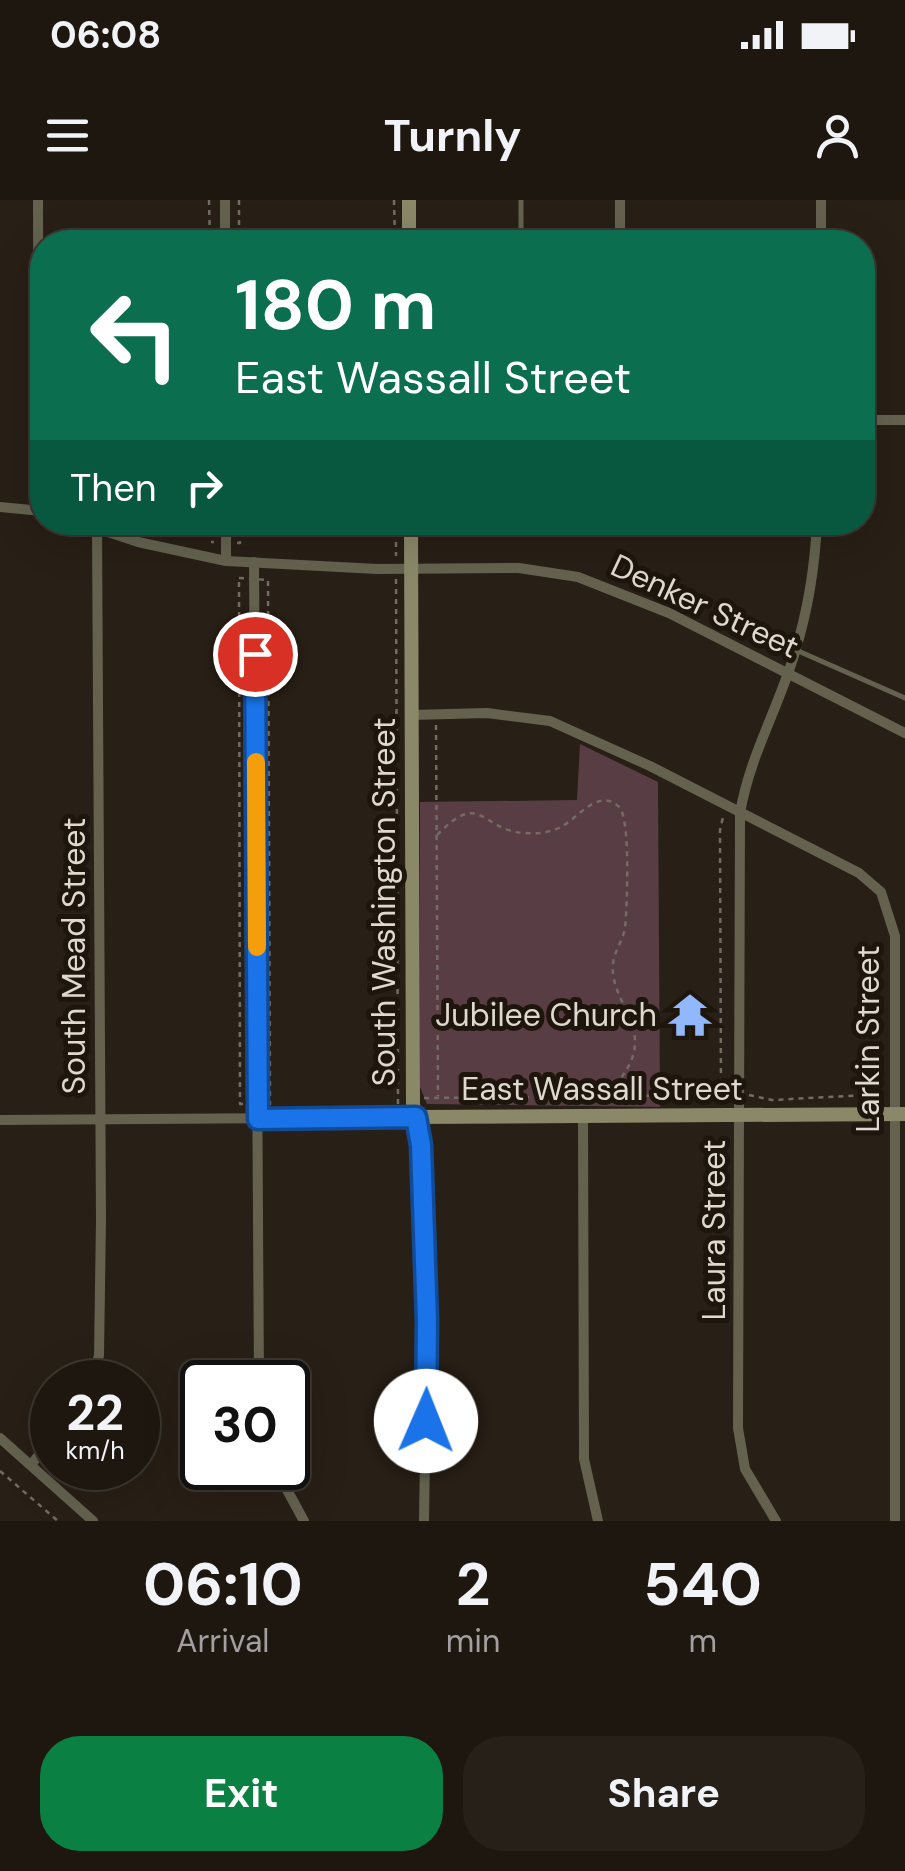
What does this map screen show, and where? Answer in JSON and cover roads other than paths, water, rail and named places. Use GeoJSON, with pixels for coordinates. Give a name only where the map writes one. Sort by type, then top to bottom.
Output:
{"type":"FeatureCollection","features":[{"type":"Feature","properties":{"kind":"street"},"geometry":{"type":"LineString","coordinates":[[38,200],[38,230]]}},
{"type":"Feature","properties":{"kind":"street"},"geometry":{"type":"LineString","coordinates":[[225,200],[226,230]]}},
{"type":"Feature","properties":{"kind":"street"},"geometry":{"type":"LineString","coordinates":[[409,200],[409,230]]}},
{"type":"Feature","properties":{"kind":"street"},"geometry":{"type":"LineString","coordinates":[[620,200],[620,230]]}},
{"type":"Feature","properties":{"kind":"street"},"geometry":{"type":"LineString","coordinates":[[821,200],[821,230]]}},
{"type":"Feature","properties":{"kind":"street"},"geometry":{"type":"LineString","coordinates":[[875,420],[905,420]]}},
{"type":"Feature","properties":{"kind":"street"},"geometry":{"type":"LineString","coordinates":[[0,506],[30,509]]}},
{"type":"Feature","properties":{"kind":"street","name":"South Mead Street"},"geometry":{"type":"LineString","coordinates":[[97,535],[98,1360]]}},
{"type":"Feature","properties":{"kind":"street","name":"Denker Street"},"geometry":{"type":"LineString","coordinates":[[116,535],[226,561],[404,569],[520,568],[578,577],[668,612],[905,732]]}},
{"type":"Feature","properties":{"kind":"street"},"geometry":{"type":"LineString","coordinates":[[226,535],[226,561]]}},
{"type":"Feature","properties":{"kind":"street","name":"South Washington Street"},"geometry":{"type":"LineString","coordinates":[[409,535],[404,569],[411,715],[413,1099],[421,1145],[427,1321],[424,1521]]}},
{"type":"Feature","properties":{"kind":"street","name":"Laura Street"},"geometry":{"type":"LineString","coordinates":[[776,1521],[745,1469],[738,1428],[740,813],[756,748],[796,650],[815,564],[816,535]]}},
{"type":"Feature","properties":{"kind":"street"},"geometry":{"type":"LineString","coordinates":[[254,562],[258,1360]]}},
{"type":"Feature","properties":{"kind":"street","name":"Larkin Street"},"geometry":{"type":"LineString","coordinates":[[411,715],[486,713],[550,721],[650,766],[859,872],[881,892],[894,936],[894,1094],[899,1114],[894,1521]]}},
{"type":"Feature","properties":{"kind":"street","name":"East Wassall Street"},"geometry":{"type":"LineString","coordinates":[[0,1120],[899,1114]]}},
{"type":"Feature","properties":{"kind":"street"},"geometry":{"type":"LineString","coordinates":[[583,1117],[584,1459],[598,1521]]}},
{"type":"Feature","properties":{"kind":"street"},"geometry":{"type":"LineString","coordinates":[[0,1438],[30,1463]]}},
{"type":"Feature","properties":{"kind":"street"},"geometry":{"type":"LineString","coordinates":[[60,1490],[94,1521]]}},
{"type":"Feature","properties":{"kind":"street"},"geometry":{"type":"LineString","coordinates":[[286,1490],[304,1521]]}},
{"type":"Feature","properties":{"kind":"lane"},"geometry":{"type":"LineString","coordinates":[[521,200],[521,230]]}},
{"type":"Feature","properties":{"kind":"lane"},"geometry":{"type":"LineString","coordinates":[[796,650],[905,698]]}},
{"type":"Feature","properties":{"kind":"place","name":"Jubilee Church"},"geometry":{"type":"Point","coordinates":[690,1015]}}]}
